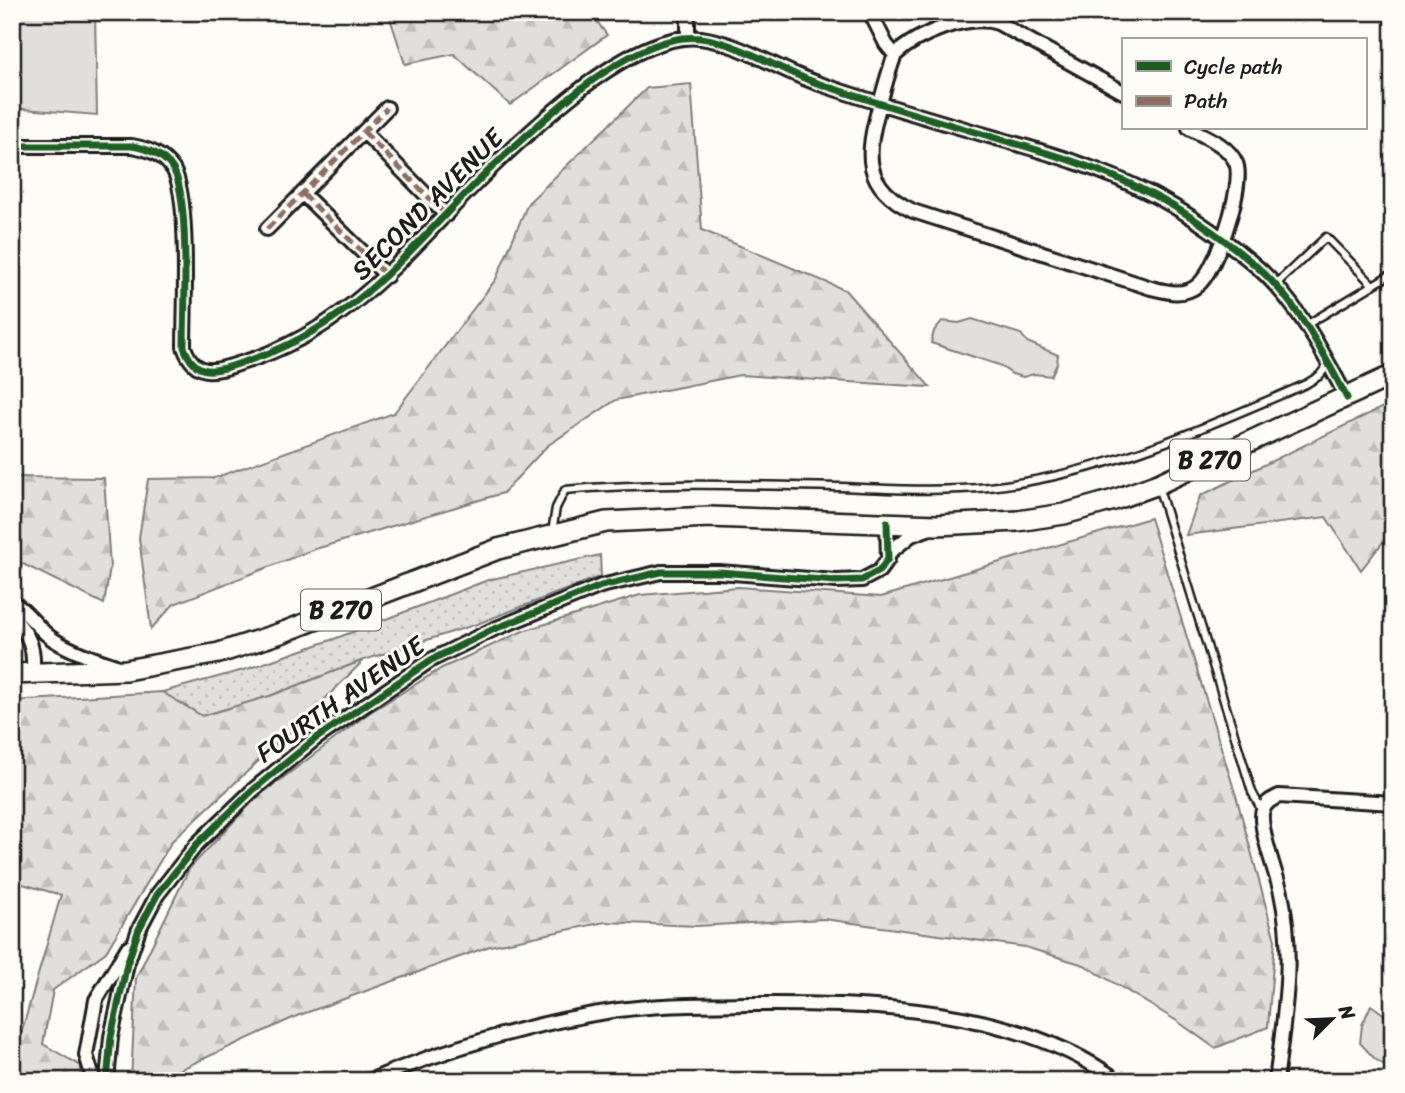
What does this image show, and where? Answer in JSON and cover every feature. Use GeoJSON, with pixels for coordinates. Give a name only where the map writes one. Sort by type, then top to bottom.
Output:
{"type":"FeatureCollection","features":[{"type":"Feature","properties":{"kind":"main road","name":"B 270"},"geometry":{"type":"LineString","coordinates":[[12,674],[126,670],[191,659],[249,644],[458,563],[551,535],[606,522],[651,518],[758,517],[937,525],[1018,521],[1064,514],[1158,484],[1393,375]]}},
{"type":"Feature","properties":{"kind":"street"},"geometry":{"type":"LineString","coordinates":[[688,12],[688,37]]}},
{"type":"Feature","properties":{"kind":"street"},"geometry":{"type":"LineString","coordinates":[[870,12],[886,44],[895,55]]}},
{"type":"Feature","properties":{"kind":"street"},"geometry":{"type":"LineString","coordinates":[[1122,91],[998,23],[986,19],[964,22],[919,38],[895,55],[871,137],[869,158],[872,171],[887,196],[913,211],[1170,293],[1184,292],[1199,285],[1214,262],[1223,240],[1238,180],[1238,167],[1226,148],[1193,130]]}},
{"type":"Feature","properties":{"kind":"street","name":"SECOND AVENUE"},"geometry":{"type":"LineString","coordinates":[[12,146],[132,146],[150,149],[173,169],[183,201],[184,346],[188,358],[195,366],[211,371],[279,351],[303,339],[351,307],[387,276],[505,155],[607,70],[654,46],[688,37],[701,38],[737,48],[800,78],[1029,147],[1115,178],[1160,199],[1223,240],[1261,270],[1308,324],[1347,398]]}},
{"type":"Feature","properties":{"kind":"street"},"geometry":{"type":"LineString","coordinates":[[267,229],[387,108]]}},
{"type":"Feature","properties":{"kind":"street","name":"SECOND AVENUE"},"geometry":{"type":"LineString","coordinates":[[364,132],[446,215]]}},
{"type":"Feature","properties":{"kind":"street","name":"SECOND AVENUE"},"geometry":{"type":"LineString","coordinates":[[303,194],[387,276]]}},
{"type":"Feature","properties":{"kind":"street"},"geometry":{"type":"LineString","coordinates":[[887,522],[889,553]]}},
{"type":"Feature","properties":{"kind":"street","name":"FOURTH AVENUE"},"geometry":{"type":"LineString","coordinates":[[107,1081],[117,1003],[139,929],[157,895],[197,844],[253,790],[315,739],[431,660],[492,630],[601,586],[660,572],[719,572],[862,580],[879,571],[889,553],[911,536],[937,525]]}},
{"type":"Feature","properties":{"kind":"street"},"geometry":{"type":"LineString","coordinates":[[12,602],[52,639],[83,655],[126,670]]}},
{"type":"Feature","properties":{"kind":"street"},"geometry":{"type":"LineString","coordinates":[[12,616],[25,630],[33,648],[32,674]]}},
{"type":"Feature","properties":{"kind":"street"},"geometry":{"type":"LineString","coordinates":[[1276,1081],[1284,1021],[1288,951],[1281,896],[1261,824],[1262,811],[1268,801],[1279,796],[1393,803]]}},
{"type":"Feature","properties":{"kind":"street"},"geometry":{"type":"LineString","coordinates":[[94,1081],[86,1055],[96,1000],[139,929]]}},
{"type":"Feature","properties":{"kind":"street"},"geometry":{"type":"LineString","coordinates":[[369,1081],[493,1038],[617,1010],[655,1006],[796,1004],[915,1012],[999,1025],[1055,1044],[1080,1056],[1118,1081]]}},
{"type":"Feature","properties":{"kind":"lane"},"geometry":{"type":"LineString","coordinates":[[1275,285],[1326,237],[1373,285]]}},
{"type":"Feature","properties":{"kind":"lane"},"geometry":{"type":"LineString","coordinates":[[1308,324],[1393,273]]}},
{"type":"Feature","properties":{"kind":"lane"},"geometry":{"type":"LineString","coordinates":[[551,535],[556,508],[565,490],[752,485],[925,489],[986,487],[1048,478],[1081,470],[1210,426],[1306,384],[1319,376],[1330,364]]}},
{"type":"Feature","properties":{"kind":"lane"},"geometry":{"type":"LineString","coordinates":[[1158,484],[1252,792],[1262,811]]}},
{"type":"Feature","properties":{"kind":"green space"},"geometry":{"type":"Polygon","coordinates":[[[12,12],[95,12],[97,115],[12,108],[12,12]]]}},
{"type":"Feature","properties":{"kind":"green space"},"geometry":{"type":"Polygon","coordinates":[[[388,12],[590,12],[607,35],[510,105],[454,54],[405,64],[388,12]]]}},
{"type":"Feature","properties":{"kind":"green space"},"geometry":{"type":"Polygon","coordinates":[[[691,84],[702,230],[845,290],[930,387],[740,375],[616,400],[547,446],[503,493],[312,550],[174,604],[151,629],[139,538],[148,479],[214,478],[394,413],[496,279],[528,203],[647,88],[691,84]]]}},
{"type":"Feature","properties":{"kind":"green space"},"geometry":{"type":"Polygon","coordinates":[[[972,319],[1021,334],[1027,342],[1058,355],[1051,376],[1034,374],[1023,377],[1012,374],[999,365],[931,343],[934,331],[942,321],[959,323],[972,319]]]}},
{"type":"Feature","properties":{"kind":"green space"},"geometry":{"type":"Polygon","coordinates":[[[1393,402],[1393,529],[1361,570],[1326,517],[1186,535],[1200,496],[1393,402]]]}},
{"type":"Feature","properties":{"kind":"green space"},"geometry":{"type":"Polygon","coordinates":[[[12,477],[104,478],[110,567],[104,604],[21,563],[12,564],[12,477]]]}},
{"type":"Feature","properties":{"kind":"green space"},"geometry":{"type":"Polygon","coordinates":[[[1150,518],[1237,799],[1275,940],[1268,1027],[1215,1048],[1177,1021],[1084,965],[1025,947],[824,919],[697,926],[605,922],[490,946],[297,1016],[155,1081],[131,1081],[136,978],[189,869],[255,799],[369,713],[442,668],[523,631],[640,595],[738,587],[881,597],[1150,518]]]}},
{"type":"Feature","properties":{"kind":"green space"},"geometry":{"type":"Polygon","coordinates":[[[600,555],[601,576],[477,624],[364,660],[270,696],[202,716],[162,692],[247,669],[488,580],[600,555]]]}},
{"type":"Feature","properties":{"kind":"green space"},"geometry":{"type":"Polygon","coordinates":[[[364,660],[172,841],[106,952],[53,990],[43,1044],[81,1066],[80,1081],[17,1081],[15,1055],[61,895],[12,881],[12,701],[162,692],[202,716],[270,696],[364,660]]]}},
{"type":"Feature","properties":{"kind":"green space"},"geometry":{"type":"Polygon","coordinates":[[[1371,1005],[1393,1021],[1393,1071],[1375,1059],[1360,1043],[1362,1025],[1371,1005]]]}},
{"type":"Feature","properties":{"kind":"marked path"},"geometry":{"type":"LineString","coordinates":[[267,229],[387,108]]}},
{"type":"Feature","properties":{"kind":"marked path"},"geometry":{"type":"LineString","coordinates":[[364,132],[446,215]]}},
{"type":"Feature","properties":{"kind":"marked path"},"geometry":{"type":"LineString","coordinates":[[303,194],[387,276]]}},
{"type":"Feature","properties":{"kind":"cycle path"},"geometry":{"type":"LineString","coordinates":[[12,146],[132,146],[155,153],[169,164],[178,183],[184,227],[184,347],[194,364],[200,368],[223,369],[283,347],[321,327],[354,302],[385,276],[505,155],[594,79],[633,55],[665,42],[689,38],[717,41],[805,79],[1074,162],[1131,184],[1162,200],[1226,242],[1280,290],[1305,324],[1347,398]]}},
{"type":"Feature","properties":{"kind":"cycle path"},"geometry":{"type":"LineString","coordinates":[[107,1081],[111,1037],[127,964],[139,929],[157,895],[197,844],[253,790],[315,739],[431,660],[492,630],[601,586],[661,572],[719,572],[836,581],[862,580],[879,571],[888,559],[887,522]]}}]}
